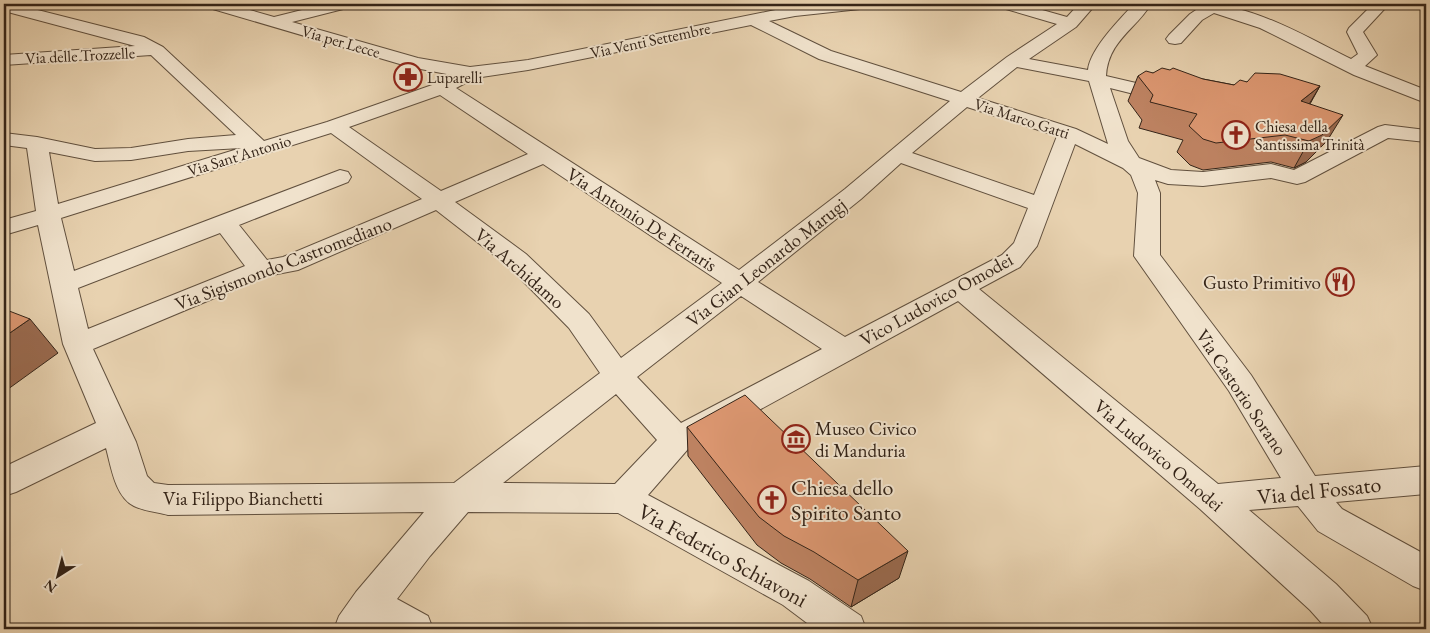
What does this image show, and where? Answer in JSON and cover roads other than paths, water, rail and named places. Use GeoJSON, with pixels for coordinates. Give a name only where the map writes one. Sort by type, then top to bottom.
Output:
{"type":"FeatureCollection","features":[{"type":"Feature","properties":{"kind":"street","name":"Via per Lecce"},"geometry":{"type":"LineString","coordinates":[[216,4],[416,63],[470,73]]}},
{"type":"Feature","properties":{"kind":"street"},"geometry":{"type":"LineString","coordinates":[[275,22],[345,4]]}},
{"type":"Feature","properties":{"kind":"street","name":"Via Venti Settembre"},"geometry":{"type":"LineString","coordinates":[[470,73],[528,65],[751,12],[775,15],[860,4]]}},
{"type":"Feature","properties":{"kind":"street"},"geometry":{"type":"LineString","coordinates":[[1005,4],[1070,24]]}},
{"type":"Feature","properties":{"kind":"street","name":"Via Gian Leonardo Marugj"},"geometry":{"type":"LineString","coordinates":[[361,617],[435,523],[460,497],[741,282],[852,194],[930,126],[1013,61],[1070,24],[1088,4]]}},
{"type":"Feature","properties":{"kind":"street"},"geometry":{"type":"LineString","coordinates":[[1097,79],[1098,62],[1121,27],[1143,4]]}},
{"type":"Feature","properties":{"kind":"street"},"geometry":{"type":"LineString","coordinates":[[1354,66],[1368,55],[1355,32],[1358,24],[1376,13],[1381,4]]}},
{"type":"Feature","properties":{"kind":"street"},"geometry":{"type":"LineString","coordinates":[[1174,39],[1207,5],[1266,24],[1361,71],[1426,97]]}},
{"type":"Feature","properties":{"kind":"street"},"geometry":{"type":"LineString","coordinates":[[1232,12],[1252,5]]}},
{"type":"Feature","properties":{"kind":"street"},"geometry":{"type":"LineString","coordinates":[[4,6],[138,41],[157,51],[254,141]]}},
{"type":"Feature","properties":{"kind":"street","name":"Via Marco Gatti"},"geometry":{"type":"LineString","coordinates":[[751,12],[826,55],[1070,133],[1131,163],[1168,177],[1202,179],[1272,171],[1297,178],[1385,131],[1426,136]]}},
{"type":"Feature","properties":{"kind":"street","name":"Via delle Trozzelle"},"geometry":{"type":"LineString","coordinates":[[4,60],[157,51]]}},
{"type":"Feature","properties":{"kind":"street"},"geometry":{"type":"LineString","coordinates":[[1013,61],[1142,90]]}},
{"type":"Feature","properties":{"kind":"street","name":"Via Sant'Antonio"},"geometry":{"type":"LineString","coordinates":[[4,228],[334,126],[442,88],[470,73]]}},
{"type":"Feature","properties":{"kind":"street","name":"Via Castorio Sorano"},"geometry":{"type":"LineString","coordinates":[[1097,79],[1117,141],[1131,163],[1141,173],[1149,193],[1147,256],[1240,383],[1306,490],[1330,520],[1426,574]]}},
{"type":"Feature","properties":{"kind":"street","name":"Via Antonio De Ferraris"},"geometry":{"type":"LineString","coordinates":[[442,88],[543,156],[844,350]]}},
{"type":"Feature","properties":{"kind":"street","name":"Via Archidamo"},"geometry":{"type":"LineString","coordinates":[[334,126],[438,200],[517,260],[579,321],[618,376],[678,440]]}},
{"type":"Feature","properties":{"kind":"street","name":"Vico Ludovico Omodei"},"geometry":{"type":"LineString","coordinates":[[623,499],[678,440],[1011,261],[1025,246],[1070,133]]}},
{"type":"Feature","properties":{"kind":"street"},"geometry":{"type":"LineString","coordinates":[[4,138],[95,155],[131,154],[188,145],[254,141],[304,135]]}},
{"type":"Feature","properties":{"kind":"street","name":"Via Filippo Bianchetti"},"geometry":{"type":"LineString","coordinates":[[37,143],[48,214],[78,344],[120,442],[133,483],[144,495],[168,500],[460,497],[623,499]]}},
{"type":"Feature","properties":{"kind":"street"},"geometry":{"type":"LineString","coordinates":[[898,155],[1041,205]]}},
{"type":"Feature","properties":{"kind":"street","name":"Via Sigismondo Castromediano"},"geometry":{"type":"LineString","coordinates":[[78,344],[261,269],[289,264],[543,156]]}},
{"type":"Feature","properties":{"kind":"street"},"geometry":{"type":"LineString","coordinates":[[64,284],[226,223],[248,212],[340,177]]}},
{"type":"Feature","properties":{"kind":"street"},"geometry":{"type":"LineString","coordinates":[[226,223],[261,269]]}},
{"type":"Feature","properties":{"kind":"street","name":"Via Ludovico Omodei"},"geometry":{"type":"LineString","coordinates":[[960,288],[1212,499],[1323,597],[1353,629]]}},
{"type":"Feature","properties":{"kind":"street"},"geometry":{"type":"LineString","coordinates":[[4,482],[114,429]]}},
{"type":"Feature","properties":{"kind":"street","name":"Via del Fossato"},"geometry":{"type":"LineString","coordinates":[[1212,499],[1426,480]]}},
{"type":"Feature","properties":{"kind":"street","name":"Via Federico Schiavoni"},"geometry":{"type":"LineString","coordinates":[[623,499],[796,593],[847,629]]}},
{"type":"Feature","properties":{"kind":"street"},"geometry":{"type":"LineString","coordinates":[[361,617],[414,629]]}},
{"type":"Feature","properties":{"kind":"place","name":"Luparelli"},"geometry":{"type":"Point","coordinates":[408,77]}},
{"type":"Feature","properties":{"kind":"place","name":"Chiesa della Santissima Trinità"},"geometry":{"type":"Point","coordinates":[1236,135]}},
{"type":"Feature","properties":{"kind":"place","name":"Gusto Primitivo"},"geometry":{"type":"Point","coordinates":[1340,282]}},
{"type":"Feature","properties":{"kind":"place","name":"Museo Civico di Manduria"},"geometry":{"type":"Point","coordinates":[796,439]}},
{"type":"Feature","properties":{"kind":"place","name":"Chiesa dello Spirito Santo"},"geometry":{"type":"Point","coordinates":[772,500]}}]}
